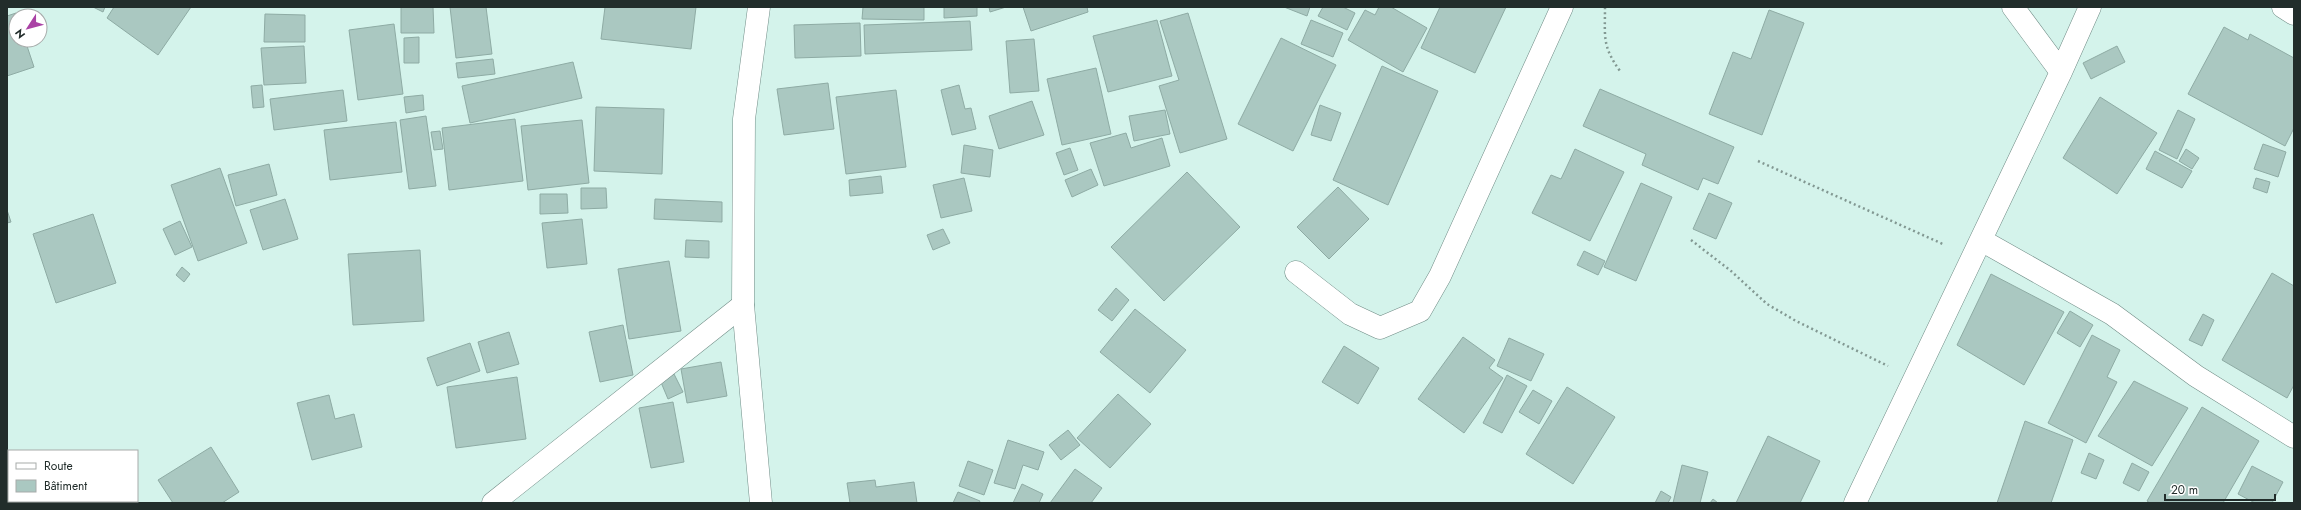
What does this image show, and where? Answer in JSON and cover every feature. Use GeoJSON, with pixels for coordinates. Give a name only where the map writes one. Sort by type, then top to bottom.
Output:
{"type":"FeatureCollection","features":[{"type":"Feature","properties":{"kind":"street"},"geometry":{"type":"LineString","coordinates":[[759,7],[744,119],[743,305],[761,503]]}},
{"type":"Feature","properties":{"kind":"street"},"geometry":{"type":"LineString","coordinates":[[1296,272],[1350,314],[1380,328],[1420,311],[1440,276],[1562,7]]}},
{"type":"Feature","properties":{"kind":"street"},"geometry":{"type":"LineString","coordinates":[[2013,7],[2061,72]]}},
{"type":"Feature","properties":{"kind":"street"},"geometry":{"type":"LineString","coordinates":[[1855,503],[2061,72],[2090,7]]}},
{"type":"Feature","properties":{"kind":"street"},"geometry":{"type":"LineString","coordinates":[[2283,7],[2294,14]]}},
{"type":"Feature","properties":{"kind":"street"},"geometry":{"type":"LineString","coordinates":[[1977,249],[2112,314],[2196,376],[2294,437]]}},
{"type":"Feature","properties":{"kind":"street"},"geometry":{"type":"LineString","coordinates":[[493,503],[743,305]]}},
{"type":"Feature","properties":{"kind":"path"},"geometry":{"type":"LineString","coordinates":[[1605,7],[1605,44],[1610,58],[1620,72]]}},
{"type":"Feature","properties":{"kind":"path"},"geometry":{"type":"LineString","coordinates":[[1758,160],[1977,249]]}},
{"type":"Feature","properties":{"kind":"path"},"geometry":{"type":"LineString","coordinates":[[1691,240],[1731,271],[1767,304],[1819,333],[1876,359],[1914,382]]}},
{"type":"Feature","properties":{"kind":"building"},"geometry":{"type":"Polygon","coordinates":[[[93,7],[105,7],[103,12],[93,7]]]}},
{"type":"Feature","properties":{"kind":"building"},"geometry":{"type":"Polygon","coordinates":[[[114,7],[191,7],[158,55],[107,18],[114,7]]]}},
{"type":"Feature","properties":{"kind":"building"},"geometry":{"type":"Polygon","coordinates":[[[401,7],[433,7],[434,33],[401,33],[401,7]]]}},
{"type":"Feature","properties":{"kind":"building"},"geometry":{"type":"Polygon","coordinates":[[[450,7],[486,7],[492,54],[456,58],[450,7]]]}},
{"type":"Feature","properties":{"kind":"building"},"geometry":{"type":"Polygon","coordinates":[[[605,7],[696,7],[691,49],[601,39],[605,7]]]}},
{"type":"Feature","properties":{"kind":"building"},"geometry":{"type":"Polygon","coordinates":[[[863,7],[924,7],[924,20],[862,19],[863,7]]]}},
{"type":"Feature","properties":{"kind":"building"},"geometry":{"type":"Polygon","coordinates":[[[944,7],[977,7],[977,16],[944,18],[944,7]]]}},
{"type":"Feature","properties":{"kind":"building"},"geometry":{"type":"Polygon","coordinates":[[[989,7],[1006,7],[990,12],[989,7]]]}},
{"type":"Feature","properties":{"kind":"building"},"geometry":{"type":"Polygon","coordinates":[[[1023,7],[1087,7],[1088,12],[1031,31],[1023,7]]]}},
{"type":"Feature","properties":{"kind":"building"},"geometry":{"type":"Polygon","coordinates":[[[1284,7],[1310,7],[1307,16],[1284,7]]]}},
{"type":"Feature","properties":{"kind":"building"},"geometry":{"type":"Polygon","coordinates":[[[1323,7],[1343,7],[1355,13],[1347,30],[1318,16],[1323,7]]]}},
{"type":"Feature","properties":{"kind":"building"},"geometry":{"type":"Polygon","coordinates":[[[1379,7],[1391,7],[1427,28],[1403,72],[1348,40],[1365,10],[1375,15],[1379,7]]]}},
{"type":"Feature","properties":{"kind":"building"},"geometry":{"type":"Polygon","coordinates":[[[1440,7],[1506,7],[1475,73],[1421,48],[1440,7]]]}},
{"type":"Feature","properties":{"kind":"building"},"geometry":{"type":"Polygon","coordinates":[[[1769,10],[1804,23],[1762,135],[1709,114],[1733,52],[1751,59],[1769,10]]]}},
{"type":"Feature","properties":{"kind":"building"},"geometry":{"type":"Polygon","coordinates":[[[1188,13],[1227,139],[1180,153],[1159,86],[1179,80],[1160,21],[1188,13]]]}},
{"type":"Feature","properties":{"kind":"building"},"geometry":{"type":"Polygon","coordinates":[[[265,14],[305,15],[305,42],[264,42],[265,14]]]}},
{"type":"Feature","properties":{"kind":"building"},"geometry":{"type":"Polygon","coordinates":[[[7,16],[8,48],[28,48],[34,67],[7,76],[7,16]]]}},
{"type":"Feature","properties":{"kind":"building"},"geometry":{"type":"Polygon","coordinates":[[[1157,20],[1172,76],[1108,92],[1093,36],[1157,20]]]}},
{"type":"Feature","properties":{"kind":"building"},"geometry":{"type":"Polygon","coordinates":[[[1311,20],[1343,33],[1333,57],[1301,44],[1311,20]]]}},
{"type":"Feature","properties":{"kind":"building"},"geometry":{"type":"Polygon","coordinates":[[[970,21],[972,50],[865,54],[864,25],[970,21]]]}},
{"type":"Feature","properties":{"kind":"building"},"geometry":{"type":"Polygon","coordinates":[[[860,23],[861,56],[795,58],[794,25],[860,23]]]}},
{"type":"Feature","properties":{"kind":"building"},"geometry":{"type":"Polygon","coordinates":[[[394,24],[403,94],[358,100],[349,30],[394,24]]]}},
{"type":"Feature","properties":{"kind":"building"},"geometry":{"type":"Polygon","coordinates":[[[2224,27],[2248,40],[2250,34],[2294,58],[2294,128],[2285,146],[2188,94],[2224,27]]]}},
{"type":"Feature","properties":{"kind":"building"},"geometry":{"type":"Polygon","coordinates":[[[419,37],[419,63],[404,63],[404,38],[419,37]]]}},
{"type":"Feature","properties":{"kind":"building"},"geometry":{"type":"Polygon","coordinates":[[[1281,38],[1336,65],[1293,151],[1238,124],[1281,38]]]}},
{"type":"Feature","properties":{"kind":"building"},"geometry":{"type":"Polygon","coordinates":[[[1034,39],[1039,91],[1010,93],[1006,41],[1034,39]]]}},
{"type":"Feature","properties":{"kind":"building"},"geometry":{"type":"Polygon","coordinates":[[[304,46],[306,83],[264,85],[261,48],[304,46]]]}},
{"type":"Feature","properties":{"kind":"building"},"geometry":{"type":"Polygon","coordinates":[[[2117,46],[2125,62],[2091,79],[2083,63],[2117,46]]]}},
{"type":"Feature","properties":{"kind":"building"},"geometry":{"type":"Polygon","coordinates":[[[493,59],[495,74],[458,78],[456,63],[493,59]]]}},
{"type":"Feature","properties":{"kind":"building"},"geometry":{"type":"Polygon","coordinates":[[[573,62],[582,98],[470,123],[462,86],[573,62]]]}},
{"type":"Feature","properties":{"kind":"building"},"geometry":{"type":"Polygon","coordinates":[[[1382,66],[1438,91],[1388,205],[1333,180],[1382,66]]]}},
{"type":"Feature","properties":{"kind":"building"},"geometry":{"type":"Polygon","coordinates":[[[1096,68],[1111,134],[1062,145],[1047,79],[1096,68]]]}},
{"type":"Feature","properties":{"kind":"building"},"geometry":{"type":"Polygon","coordinates":[[[828,83],[834,129],[784,135],[777,89],[828,83]]]}},
{"type":"Feature","properties":{"kind":"building"},"geometry":{"type":"Polygon","coordinates":[[[262,85],[264,107],[253,108],[251,86],[262,85]]]}},
{"type":"Feature","properties":{"kind":"building"},"geometry":{"type":"Polygon","coordinates":[[[959,85],[965,109],[971,108],[976,129],[952,135],[941,90],[959,85]]]}},
{"type":"Feature","properties":{"kind":"building"},"geometry":{"type":"Polygon","coordinates":[[[1600,89],[1734,147],[1718,184],[1703,178],[1698,190],[1642,165],[1646,154],[1583,126],[1600,89]]]}},
{"type":"Feature","properties":{"kind":"building"},"geometry":{"type":"Polygon","coordinates":[[[343,90],[347,121],[274,130],[270,99],[343,90]]]}},
{"type":"Feature","properties":{"kind":"building"},"geometry":{"type":"Polygon","coordinates":[[[896,90],[906,167],[846,174],[836,97],[896,90]]]}},
{"type":"Feature","properties":{"kind":"building"},"geometry":{"type":"Polygon","coordinates":[[[423,95],[424,110],[406,113],[404,97],[423,95]]]}},
{"type":"Feature","properties":{"kind":"building"},"geometry":{"type":"Polygon","coordinates":[[[2100,97],[2157,133],[2117,194],[2063,158],[2100,97]]]}},
{"type":"Feature","properties":{"kind":"building"},"geometry":{"type":"Polygon","coordinates":[[[1032,101],[1044,135],[999,149],[989,116],[1032,101]]]}},
{"type":"Feature","properties":{"kind":"building"},"geometry":{"type":"Polygon","coordinates":[[[1320,105],[1341,113],[1331,141],[1311,135],[1320,105]]]}},
{"type":"Feature","properties":{"kind":"building"},"geometry":{"type":"Polygon","coordinates":[[[596,107],[664,109],[662,174],[594,171],[596,107]]]}},
{"type":"Feature","properties":{"kind":"building"},"geometry":{"type":"Polygon","coordinates":[[[1165,110],[1170,134],[1134,141],[1129,116],[1165,110]]]}},
{"type":"Feature","properties":{"kind":"building"},"geometry":{"type":"Polygon","coordinates":[[[2178,110],[2195,119],[2177,159],[2159,150],[2178,110]]]}},
{"type":"Feature","properties":{"kind":"building"},"geometry":{"type":"Polygon","coordinates":[[[426,116],[436,186],[409,189],[400,120],[426,116]]]}},
{"type":"Feature","properties":{"kind":"building"},"geometry":{"type":"Polygon","coordinates":[[[515,119],[523,181],[449,190],[442,128],[515,119]]]}},
{"type":"Feature","properties":{"kind":"building"},"geometry":{"type":"Polygon","coordinates":[[[582,120],[589,183],[528,190],[521,126],[582,120]]]}},
{"type":"Feature","properties":{"kind":"building"},"geometry":{"type":"Polygon","coordinates":[[[396,122],[402,172],[330,180],[324,130],[396,122]]]}},
{"type":"Feature","properties":{"kind":"building"},"geometry":{"type":"Polygon","coordinates":[[[440,131],[443,149],[434,150],[431,132],[440,131]]]}},
{"type":"Feature","properties":{"kind":"building"},"geometry":{"type":"Polygon","coordinates":[[[1126,133],[1131,148],[1162,138],[1170,166],[1104,186],[1090,143],[1126,133]]]}},
{"type":"Feature","properties":{"kind":"building"},"geometry":{"type":"Polygon","coordinates":[[[2263,144],[2286,152],[2278,177],[2254,169],[2263,144]]]}},
{"type":"Feature","properties":{"kind":"building"},"geometry":{"type":"Polygon","coordinates":[[[964,145],[993,150],[990,177],[961,173],[964,145]]]}},
{"type":"Feature","properties":{"kind":"building"},"geometry":{"type":"Polygon","coordinates":[[[1070,148],[1078,170],[1064,175],[1056,153],[1070,148]]]}},
{"type":"Feature","properties":{"kind":"building"},"geometry":{"type":"Polygon","coordinates":[[[1575,149],[1624,172],[1590,241],[1532,213],[1551,175],[1561,179],[1575,149]]]}},
{"type":"Feature","properties":{"kind":"building"},"geometry":{"type":"Polygon","coordinates":[[[2186,149],[2199,158],[2192,169],[2179,161],[2186,149]]]}},
{"type":"Feature","properties":{"kind":"building"},"geometry":{"type":"Polygon","coordinates":[[[2155,151],[2192,171],[2182,188],[2146,169],[2155,151]]]}},
{"type":"Feature","properties":{"kind":"building"},"geometry":{"type":"Polygon","coordinates":[[[269,164],[277,195],[236,206],[228,175],[269,164]]]}},
{"type":"Feature","properties":{"kind":"building"},"geometry":{"type":"Polygon","coordinates":[[[220,168],[247,243],[198,261],[171,185],[220,168]]]}},
{"type":"Feature","properties":{"kind":"building"},"geometry":{"type":"Polygon","coordinates":[[[1091,169],[1098,185],[1072,197],[1065,180],[1091,169]]]}},
{"type":"Feature","properties":{"kind":"building"},"geometry":{"type":"Polygon","coordinates":[[[1187,172],[1240,227],[1164,301],[1111,247],[1187,172]]]}},
{"type":"Feature","properties":{"kind":"building"},"geometry":{"type":"Polygon","coordinates":[[[881,176],[883,193],[850,196],[849,180],[881,176]]]}},
{"type":"Feature","properties":{"kind":"building"},"geometry":{"type":"Polygon","coordinates":[[[964,178],[972,211],[941,218],[933,185],[964,178]]]}},
{"type":"Feature","properties":{"kind":"building"},"geometry":{"type":"Polygon","coordinates":[[[2256,178],[2270,182],[2267,193],[2253,188],[2256,178]]]}},
{"type":"Feature","properties":{"kind":"building"},"geometry":{"type":"Polygon","coordinates":[[[1641,183],[1672,197],[1636,281],[1604,267],[1641,183]]]}},
{"type":"Feature","properties":{"kind":"building"},"geometry":{"type":"Polygon","coordinates":[[[1338,187],[1369,219],[1329,259],[1297,227],[1338,187]]]}},
{"type":"Feature","properties":{"kind":"building"},"geometry":{"type":"Polygon","coordinates":[[[581,188],[606,188],[607,208],[581,209],[581,188]]]}},
{"type":"Feature","properties":{"kind":"building"},"geometry":{"type":"Polygon","coordinates":[[[1709,193],[1732,203],[1716,239],[1693,229],[1709,193]]]}},
{"type":"Feature","properties":{"kind":"building"},"geometry":{"type":"Polygon","coordinates":[[[540,194],[567,194],[568,213],[540,214],[540,194]]]}},
{"type":"Feature","properties":{"kind":"building"},"geometry":{"type":"Polygon","coordinates":[[[285,199],[298,239],[263,250],[250,210],[285,199]]]}},
{"type":"Feature","properties":{"kind":"building"},"geometry":{"type":"Polygon","coordinates":[[[655,199],[722,202],[722,222],[654,219],[655,199]]]}},
{"type":"Feature","properties":{"kind":"building"},"geometry":{"type":"Polygon","coordinates":[[[7,210],[11,222],[7,223],[7,210]]]}},
{"type":"Feature","properties":{"kind":"building"},"geometry":{"type":"Polygon","coordinates":[[[93,214],[116,283],[56,303],[33,234],[93,214]]]}},
{"type":"Feature","properties":{"kind":"building"},"geometry":{"type":"Polygon","coordinates":[[[582,219],[587,264],[547,268],[542,223],[582,219]]]}},
{"type":"Feature","properties":{"kind":"building"},"geometry":{"type":"Polygon","coordinates":[[[180,221],[192,247],[175,255],[163,229],[180,221]]]}},
{"type":"Feature","properties":{"kind":"building"},"geometry":{"type":"Polygon","coordinates":[[[943,229],[950,243],[933,250],[927,235],[943,229]]]}},
{"type":"Feature","properties":{"kind":"building"},"geometry":{"type":"Polygon","coordinates":[[[686,240],[709,241],[709,258],[685,257],[686,240]]]}},
{"type":"Feature","properties":{"kind":"building"},"geometry":{"type":"Polygon","coordinates":[[[420,250],[424,321],[353,325],[348,254],[420,250]]]}},
{"type":"Feature","properties":{"kind":"building"},"geometry":{"type":"Polygon","coordinates":[[[1584,251],[1605,261],[1598,275],[1577,265],[1584,251]]]}},
{"type":"Feature","properties":{"kind":"building"},"geometry":{"type":"Polygon","coordinates":[[[669,261],[681,331],[629,339],[618,269],[669,261]]]}},
{"type":"Feature","properties":{"kind":"building"},"geometry":{"type":"Polygon","coordinates":[[[182,267],[190,274],[184,282],[176,275],[182,267]]]}},
{"type":"Feature","properties":{"kind":"building"},"geometry":{"type":"Polygon","coordinates":[[[2272,273],[2294,286],[2294,385],[2287,398],[2222,360],[2272,273]]]}},
{"type":"Feature","properties":{"kind":"building"},"geometry":{"type":"Polygon","coordinates":[[[1991,274],[2064,312],[2024,385],[1957,345],[1991,274]]]}},
{"type":"Feature","properties":{"kind":"building"},"geometry":{"type":"Polygon","coordinates":[[[1116,288],[1129,300],[1112,321],[1098,310],[1116,288]]]}},
{"type":"Feature","properties":{"kind":"building"},"geometry":{"type":"Polygon","coordinates":[[[1135,309],[1186,350],[1150,393],[1100,352],[1135,309]]]}},
{"type":"Feature","properties":{"kind":"building"},"geometry":{"type":"Polygon","coordinates":[[[2070,311],[2093,325],[2080,347],[2057,333],[2070,311]]]}},
{"type":"Feature","properties":{"kind":"building"},"geometry":{"type":"Polygon","coordinates":[[[2203,314],[2214,320],[2202,346],[2189,340],[2203,314]]]}},
{"type":"Feature","properties":{"kind":"building"},"geometry":{"type":"Polygon","coordinates":[[[623,325],[633,375],[600,382],[589,332],[623,325]]]}},
{"type":"Feature","properties":{"kind":"building"},"geometry":{"type":"Polygon","coordinates":[[[509,332],[519,364],[487,373],[478,342],[509,332]]]}},
{"type":"Feature","properties":{"kind":"building"},"geometry":{"type":"Polygon","coordinates":[[[2092,335],[2120,350],[2107,377],[2117,382],[2086,443],[2048,423],[2092,335]]]}},
{"type":"Feature","properties":{"kind":"building"},"geometry":{"type":"Polygon","coordinates":[[[1463,337],[1495,360],[1489,368],[1503,378],[1464,433],[1418,399],[1463,337]]]}},
{"type":"Feature","properties":{"kind":"building"},"geometry":{"type":"Polygon","coordinates":[[[1509,338],[1544,354],[1531,381],[1497,366],[1509,338]]]}},
{"type":"Feature","properties":{"kind":"building"},"geometry":{"type":"Polygon","coordinates":[[[470,343],[480,371],[437,386],[427,358],[470,343]]]}},
{"type":"Feature","properties":{"kind":"building"},"geometry":{"type":"Polygon","coordinates":[[[1344,346],[1379,368],[1358,404],[1322,382],[1344,346]]]}},
{"type":"Feature","properties":{"kind":"building"},"geometry":{"type":"Polygon","coordinates":[[[721,362],[727,396],[687,403],[681,369],[721,362]]]}},
{"type":"Feature","properties":{"kind":"building"},"geometry":{"type":"Polygon","coordinates":[[[674,374],[683,392],[668,399],[660,380],[674,374]]]}},
{"type":"Feature","properties":{"kind":"building"},"geometry":{"type":"Polygon","coordinates":[[[1507,375],[1527,386],[1502,433],[1483,423],[1507,375]]]}},
{"type":"Feature","properties":{"kind":"building"},"geometry":{"type":"Polygon","coordinates":[[[517,377],[526,439],[456,448],[447,387],[517,377]]]}},
{"type":"Feature","properties":{"kind":"building"},"geometry":{"type":"Polygon","coordinates":[[[2134,381],[2188,408],[2152,466],[2098,436],[2134,381]]]}},
{"type":"Feature","properties":{"kind":"building"},"geometry":{"type":"Polygon","coordinates":[[[1567,387],[1615,417],[1573,484],[1526,454],[1567,387]]]}},
{"type":"Feature","properties":{"kind":"building"},"geometry":{"type":"Polygon","coordinates":[[[1533,390],[1552,401],[1539,424],[1519,412],[1533,390]]]}},
{"type":"Feature","properties":{"kind":"building"},"geometry":{"type":"Polygon","coordinates":[[[1118,394],[1151,424],[1110,468],[1077,438],[1118,394]]]}},
{"type":"Feature","properties":{"kind":"building"},"geometry":{"type":"Polygon","coordinates":[[[329,395],[335,419],[354,414],[362,447],[312,460],[297,403],[329,395]]]}},
{"type":"Feature","properties":{"kind":"building"},"geometry":{"type":"Polygon","coordinates":[[[673,402],[684,462],[651,468],[639,408],[673,402]]]}},
{"type":"Feature","properties":{"kind":"building"},"geometry":{"type":"Polygon","coordinates":[[[2202,407],[2259,441],[2223,503],[2150,503],[2147,501],[2202,407]]]}},
{"type":"Feature","properties":{"kind":"building"},"geometry":{"type":"Polygon","coordinates":[[[2025,421],[2073,440],[2051,503],[1997,503],[2025,421]]]}},
{"type":"Feature","properties":{"kind":"building"},"geometry":{"type":"Polygon","coordinates":[[[1068,430],[1080,445],[1061,460],[1049,445],[1068,430]]]}},
{"type":"Feature","properties":{"kind":"building"},"geometry":{"type":"Polygon","coordinates":[[[1768,436],[1820,461],[1800,503],[1736,503],[1768,436]]]}},
{"type":"Feature","properties":{"kind":"building"},"geometry":{"type":"Polygon","coordinates":[[[1008,440],[1044,452],[1038,470],[1023,465],[1015,489],[994,483],[1008,440]]]}},
{"type":"Feature","properties":{"kind":"building"},"geometry":{"type":"Polygon","coordinates":[[[211,447],[239,492],[222,503],[173,503],[158,480],[211,447]]]}},
{"type":"Feature","properties":{"kind":"building"},"geometry":{"type":"Polygon","coordinates":[[[2089,453],[2104,460],[2096,479],[2081,473],[2089,453]]]}},
{"type":"Feature","properties":{"kind":"building"},"geometry":{"type":"Polygon","coordinates":[[[968,461],[993,470],[984,495],[959,486],[968,461]]]}},
{"type":"Feature","properties":{"kind":"building"},"geometry":{"type":"Polygon","coordinates":[[[2132,463],[2149,472],[2139,491],[2123,483],[2132,463]]]}},
{"type":"Feature","properties":{"kind":"building"},"geometry":{"type":"Polygon","coordinates":[[[1682,465],[1708,472],[1700,503],[1673,503],[1682,465]]]}},
{"type":"Feature","properties":{"kind":"building"},"geometry":{"type":"Polygon","coordinates":[[[2252,466],[2283,482],[2272,503],[2255,503],[2238,494],[2252,466]]]}},
{"type":"Feature","properties":{"kind":"building"},"geometry":{"type":"Polygon","coordinates":[[[1075,469],[1102,488],[1091,503],[1050,503],[1075,469]]]}},
{"type":"Feature","properties":{"kind":"building"},"geometry":{"type":"Polygon","coordinates":[[[875,480],[876,487],[914,482],[917,503],[850,503],[847,483],[875,480]]]}},
{"type":"Feature","properties":{"kind":"building"},"geometry":{"type":"Polygon","coordinates":[[[1022,484],[1043,494],[1039,503],[1013,503],[1022,484]]]}},
{"type":"Feature","properties":{"kind":"building"},"geometry":{"type":"Polygon","coordinates":[[[1661,491],[1671,497],[1668,503],[1655,503],[1661,491]]]}},
{"type":"Feature","properties":{"kind":"building"},"geometry":{"type":"Polygon","coordinates":[[[958,492],[980,501],[979,503],[953,503],[958,492]]]}},
{"type":"Feature","properties":{"kind":"building"},"geometry":{"type":"Polygon","coordinates":[[[1713,499],[1718,503],[1710,503],[1713,499]]]}},
{"type":"Feature","properties":{"kind":"building"},"geometry":{"type":"Polygon","coordinates":[[[126,502],[126,503],[92,503],[126,502]]]}}]}
